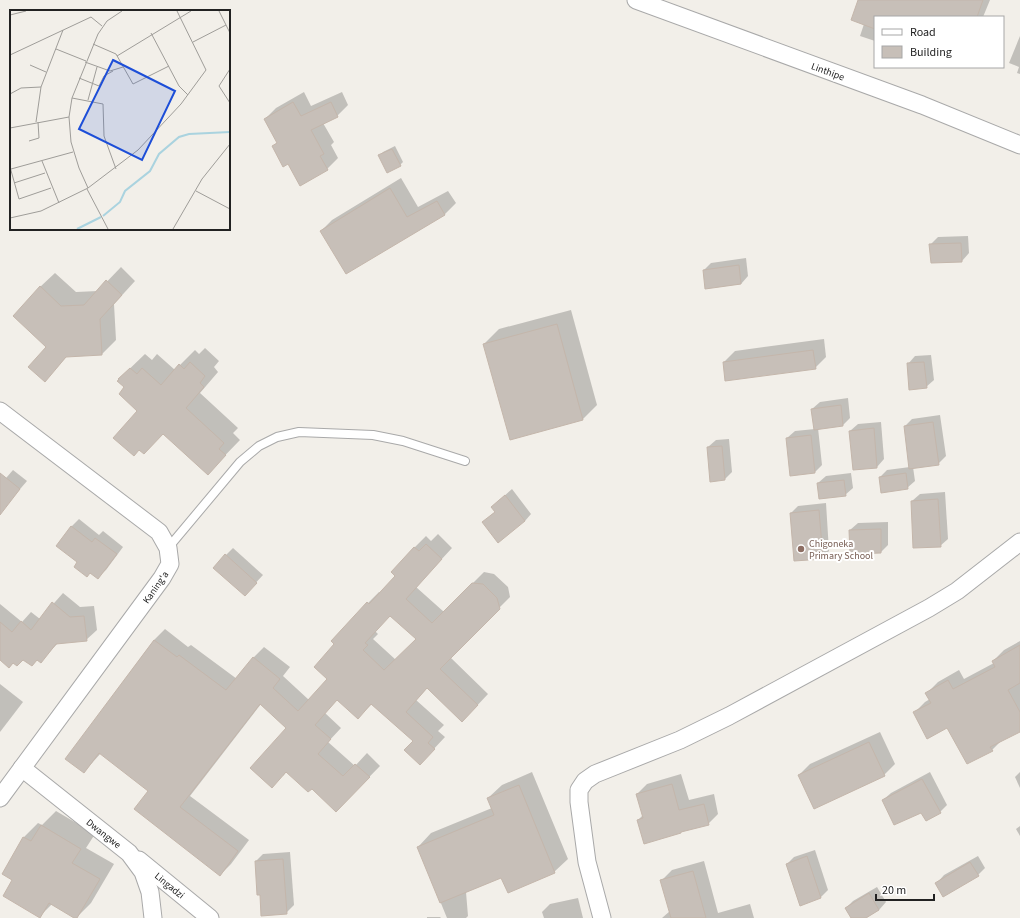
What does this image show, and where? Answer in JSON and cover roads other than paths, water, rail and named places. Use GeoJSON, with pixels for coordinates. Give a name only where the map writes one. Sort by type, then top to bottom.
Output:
{"type":"FeatureCollection","features":[{"type":"Feature","properties":{"kind":"street","name":"Linthipe"},"geometry":{"type":"LineString","coordinates":[[636,0],[922,105],[1020,145]]}},
{"type":"Feature","properties":{"kind":"street"},"geometry":{"type":"LineString","coordinates":[[0,411],[159,532],[168,548]]}},
{"type":"Feature","properties":{"kind":"street"},"geometry":{"type":"LineString","coordinates":[[602,918],[587,862],[579,802],[579,790],[585,781],[595,774],[687,737],[729,716],[929,608],[957,591],[1020,542]]}},
{"type":"Feature","properties":{"kind":"street","name":"Kaning'a"},"geometry":{"type":"LineString","coordinates":[[0,798],[162,578],[170,564],[168,548]]}},
{"type":"Feature","properties":{"kind":"street","name":"Dwangwe"},"geometry":{"type":"LineString","coordinates":[[22,768],[129,853],[143,872],[150,892],[153,918]]}},
{"type":"Feature","properties":{"kind":"street","name":"Lingadzi"},"geometry":{"type":"LineString","coordinates":[[129,853],[210,918]]}},
{"type":"Feature","properties":{"kind":"lane"},"geometry":{"type":"LineString","coordinates":[[168,548],[240,462],[259,446],[277,437],[298,432],[373,435],[403,441],[465,462]]}},
{"type":"Feature","properties":{"kind":"place","name":"Chigoneka Primary School"},"geometry":{"type":"Point","coordinates":[801,549]}}]}
